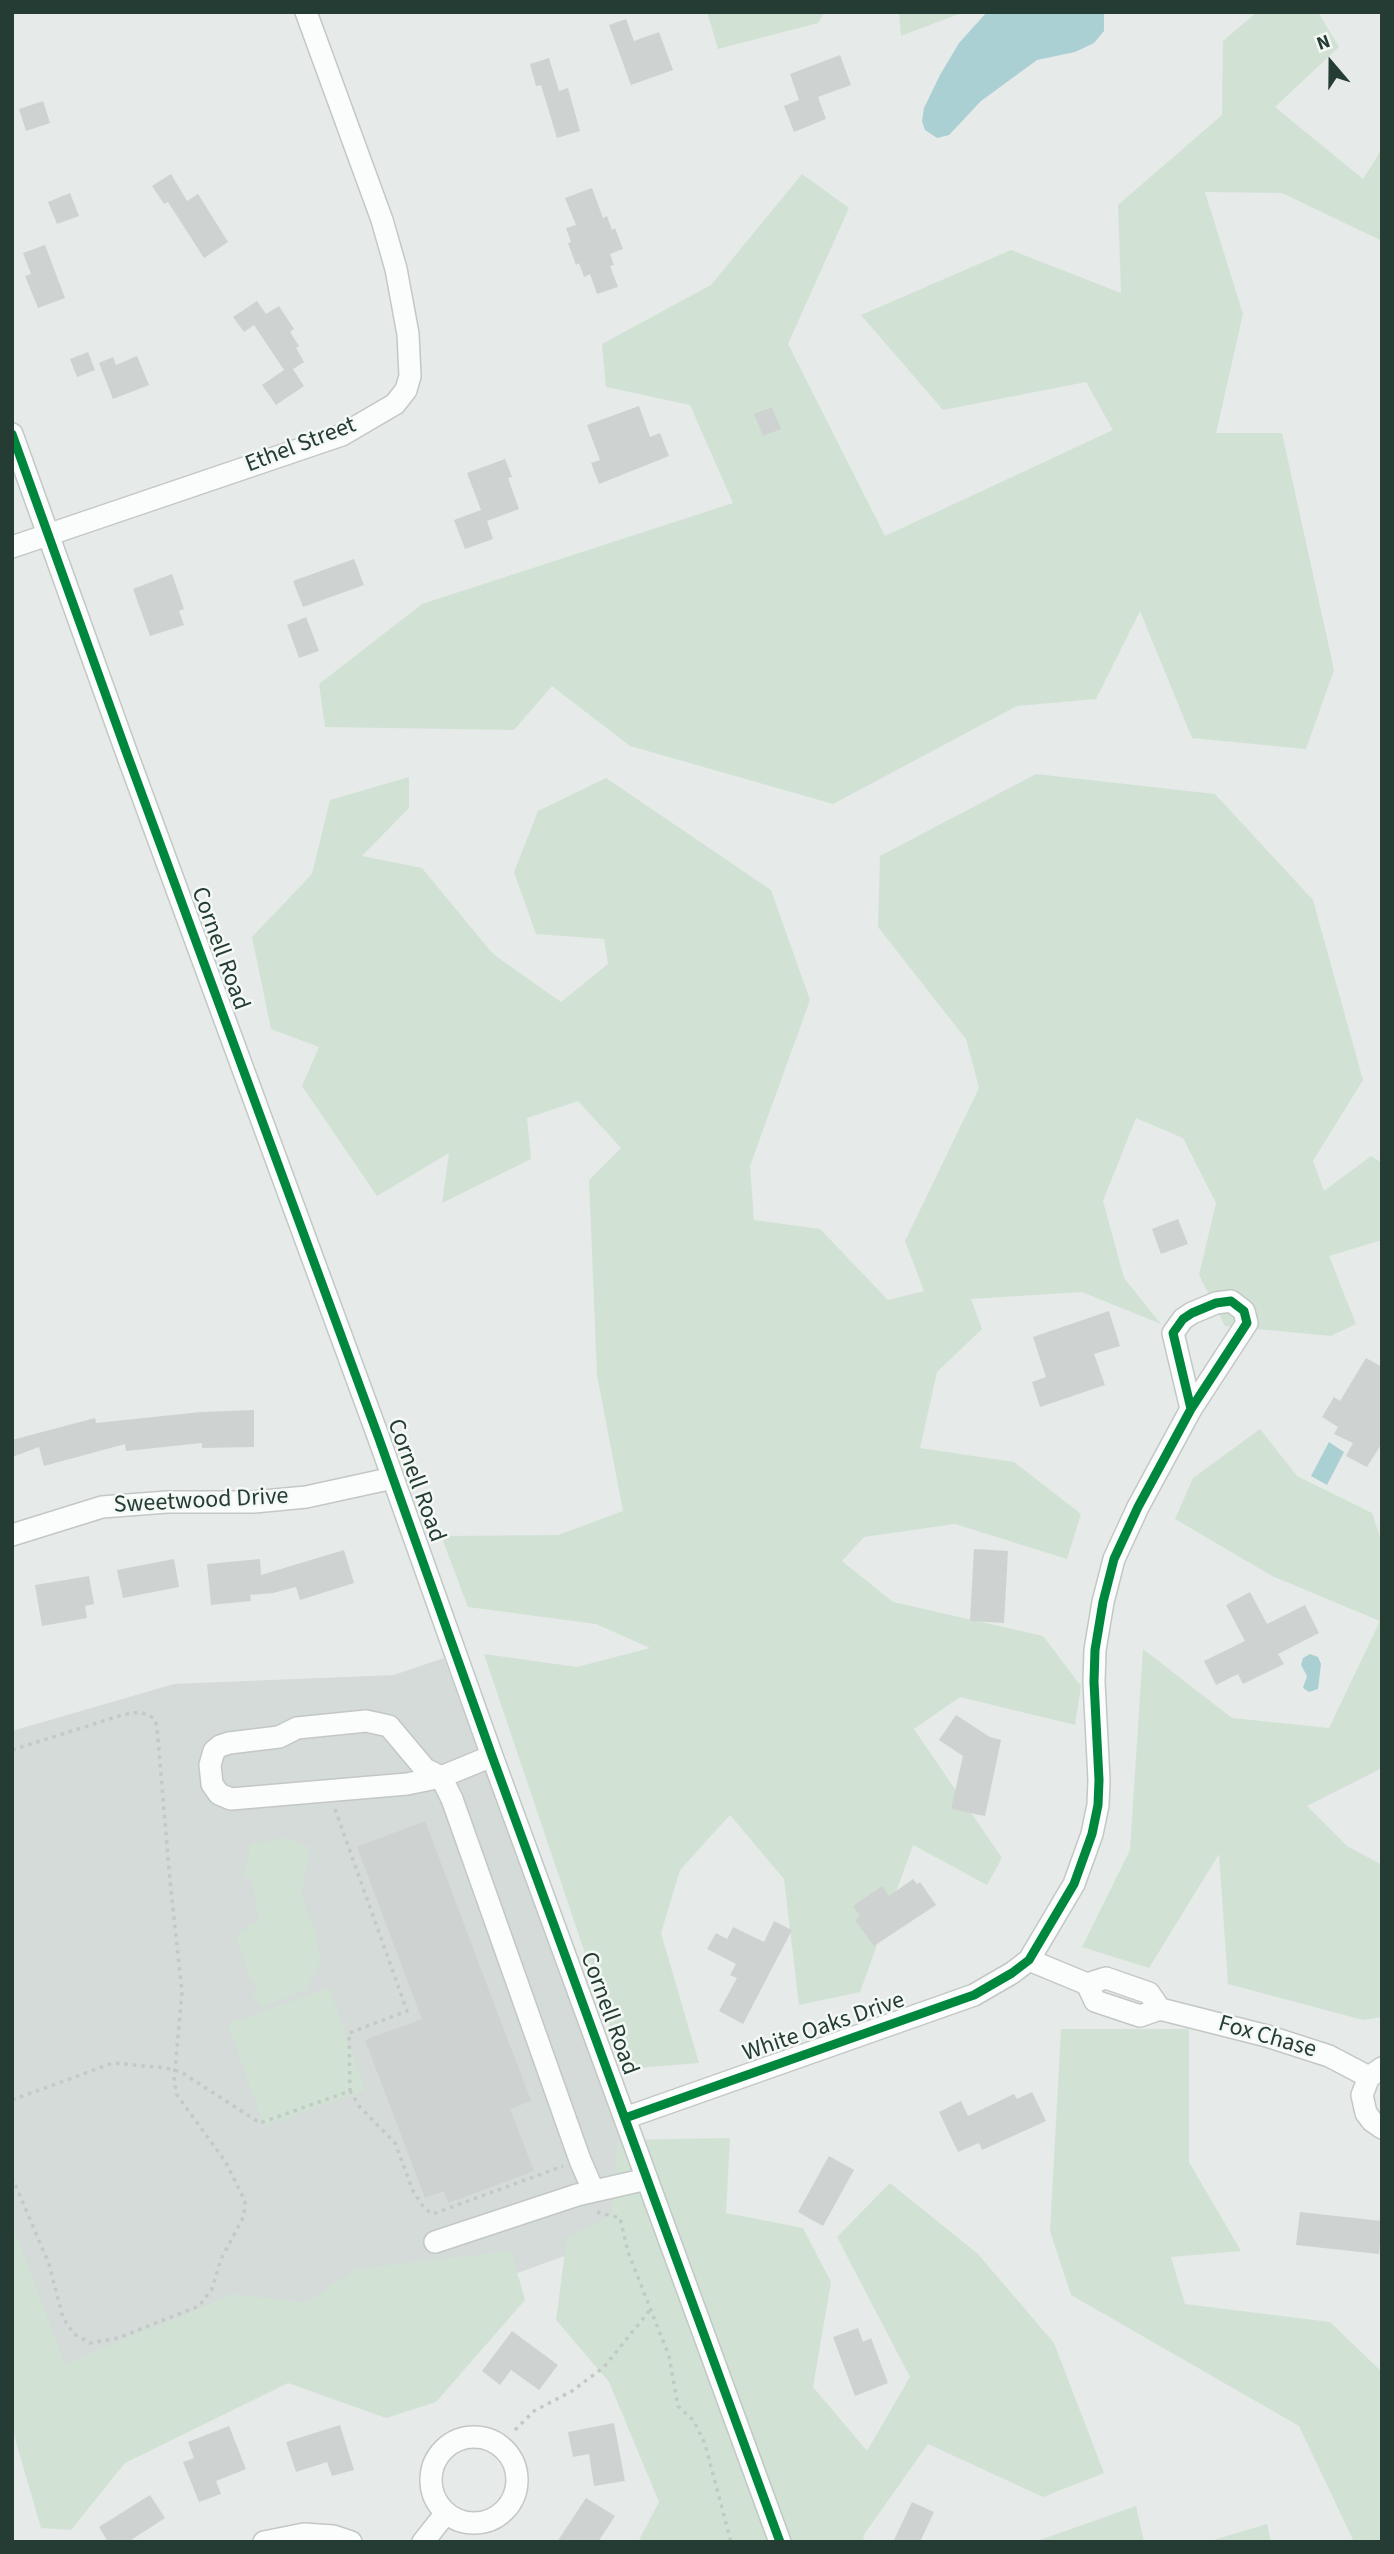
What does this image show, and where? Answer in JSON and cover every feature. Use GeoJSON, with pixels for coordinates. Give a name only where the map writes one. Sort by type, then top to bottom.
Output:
{"type":"FeatureCollection","features":[{"type":"Feature","properties":{"kind":"street","name":"Ethel Street"},"geometry":{"type":"LineString","coordinates":[[12,547],[342,435],[395,404],[406,390],[410,376],[408,334],[396,269],[382,220],[306,12]]}},
{"type":"Feature","properties":{"kind":"street","name":"Cornell Road"},"geometry":{"type":"LineString","coordinates":[[12,434],[780,2542]]}},
{"type":"Feature","properties":{"kind":"street"},"geometry":{"type":"LineString","coordinates":[[1029,1960],[1074,1884],[1094,1824],[1099,1780],[1095,1650],[1114,1559],[1138,1507],[1191,1409],[1247,1323],[1244,1311],[1231,1301],[1216,1303],[1192,1313],[1183,1319],[1173,1332],[1191,1409]]}},
{"type":"Feature","properties":{"kind":"street","name":"Sweetwood Drive"},"geometry":{"type":"LineString","coordinates":[[12,1535],[102,1507],[167,1502],[254,1503],[306,1497],[393,1478]]}},
{"type":"Feature","properties":{"kind":"street"},"geometry":{"type":"LineString","coordinates":[[492,1756],[441,1777],[408,1784],[231,1799],[219,1794],[212,1784],[210,1765],[214,1751],[229,1743],[279,1737],[297,1728],[366,1721],[389,1726],[425,1769],[441,1777],[452,1799],[593,2190]]}},
{"type":"Feature","properties":{"kind":"street","name":"Fox Chase"},"geometry":{"type":"LineString","coordinates":[[1029,1960],[1087,1984],[1096,2001],[1140,2016],[1160,2009],[1279,2040],[1376,2073],[1364,2085],[1363,2104],[1372,2121],[1382,2128]]}},
{"type":"Feature","properties":{"kind":"street","name":"White Oaks Drive"},"geometry":{"type":"LineString","coordinates":[[625,2118],[974,1995],[1029,1960]]}},
{"type":"Feature","properties":{"kind":"street"},"geometry":{"type":"LineString","coordinates":[[435,2242],[593,2190],[647,2179]]}},
{"type":"Feature","properties":{"kind":"street"},"geometry":{"type":"LineString","coordinates":[[471,2437],[483,2438],[503,2448],[513,2461],[518,2477],[514,2500],[507,2509],[499,2516],[477,2524],[455,2520],[446,2513],[438,2505],[431,2484],[432,2472],[442,2452],[450,2444],[471,2437]]}},
{"type":"Feature","properties":{"kind":"street"},"geometry":{"type":"LineString","coordinates":[[423,2542],[446,2513]]}},
{"type":"Feature","properties":{"kind":"street"},"geometry":{"type":"LineString","coordinates":[[264,2542],[304,2534],[333,2536],[351,2542]]}},
{"type":"Feature","properties":{"kind":"path"},"geometry":{"type":"LineString","coordinates":[[12,1750],[122,1715],[140,1712],[153,1718],[157,1727],[182,1992],[175,2070],[177,2095],[225,2161],[245,2201],[244,2216],[221,2259],[212,2289],[199,2306],[118,2338],[90,2343],[74,2334],[63,2318],[49,2264],[12,2177]]}},
{"type":"Feature","properties":{"kind":"path"},"geometry":{"type":"LineString","coordinates":[[333,1803],[407,2011],[349,2033],[350,2091],[359,2106],[395,2143],[413,2191],[425,2209],[432,2214],[580,2160]]}},
{"type":"Feature","properties":{"kind":"path"},"geometry":{"type":"LineString","coordinates":[[12,2101],[113,2063],[175,2070],[260,2123],[350,2091]]}},
{"type":"Feature","properties":{"kind":"path"},"geometry":{"type":"LineString","coordinates":[[596,2212],[620,2218],[628,2252],[669,2356],[678,2406],[694,2421],[705,2444],[731,2542]]}},
{"type":"Feature","properties":{"kind":"path"},"geometry":{"type":"LineString","coordinates":[[515,2430],[534,2411],[572,2391],[604,2367],[651,2310]]}},
{"type":"Feature","properties":{"kind":"shaded area"},"geometry":{"type":"Polygon","coordinates":[[[444,1658],[652,2224],[76,2434],[12,2260],[12,1731],[174,1684],[394,1675],[444,1658]]]}},
{"type":"Feature","properties":{"kind":"green space"},"geometry":{"type":"Polygon","coordinates":[[[707,12],[825,12],[818,23],[718,49],[707,12]]]}},
{"type":"Feature","properties":{"kind":"green space"},"geometry":{"type":"Polygon","coordinates":[[[899,12],[964,12],[901,36],[899,12]]]}},
{"type":"Feature","properties":{"kind":"green space"},"geometry":{"type":"Polygon","coordinates":[[[1257,12],[1318,12],[1339,47],[1275,107],[1363,179],[1382,149],[1380,240],[1282,193],[1205,192],[1243,314],[1216,433],[1282,433],[1334,670],[1306,749],[1192,738],[1140,611],[1096,699],[1017,706],[833,804],[630,746],[552,686],[514,730],[325,727],[319,684],[422,604],[733,503],[690,405],[606,387],[602,344],[711,285],[802,174],[849,208],[788,344],[885,536],[1113,430],[1086,382],[943,410],[861,315],[1011,250],[1121,293],[1118,205],[1222,115],[1223,41],[1257,12]]]}},
{"type":"Feature","properties":{"kind":"green space"},"geometry":{"type":"Polygon","coordinates":[[[1036,774],[1215,794],[1313,900],[1363,1080],[1313,1161],[1324,1191],[1371,1156],[1382,1163],[1382,1240],[1329,1256],[1356,1324],[1331,1336],[1225,1326],[1199,1275],[1216,1203],[1183,1138],[1136,1118],[1103,1201],[1124,1278],[1161,1324],[1082,1292],[971,1299],[982,1329],[937,1372],[920,1448],[1014,1462],[1081,1514],[1067,1559],[955,1524],[864,1537],[842,1561],[893,1602],[1043,1636],[1081,1686],[1075,1725],[960,1697],[914,1729],[1002,1858],[987,1885],[913,1845],[860,1992],[799,2005],[784,1879],[730,1815],[680,1870],[661,1933],[699,2063],[624,2069],[484,1654],[577,1667],[650,1648],[596,1624],[468,1607],[441,1536],[558,1535],[623,1511],[597,1375],[589,1180],[621,1148],[578,1101],[527,1118],[531,1159],[442,1203],[449,1153],[377,1196],[302,1086],[319,1047],[271,1029],[252,937],[312,874],[330,800],[409,777],[409,808],[362,856],[422,868],[493,954],[561,1002],[608,964],[604,939],[536,934],[514,872],[538,811],[606,778],[771,890],[810,1000],[750,1166],[754,1220],[820,1229],[888,1300],[924,1291],[905,1241],[979,1088],[966,1039],[878,927],[880,856],[1036,774]]]}},
{"type":"Feature","properties":{"kind":"green space"},"geometry":{"type":"Polygon","coordinates":[[[1260,1429],[1297,1476],[1372,1513],[1382,1543],[1382,1768],[1307,1806],[1347,1846],[1382,1865],[1382,2017],[1363,2020],[1228,1984],[1219,1854],[1149,1968],[1082,1947],[1130,1850],[1143,1649],[1232,1718],[1329,1728],[1380,1621],[1272,1576],[1175,1519],[1193,1478],[1260,1429]]]}},
{"type":"Feature","properties":{"kind":"green space"},"geometry":{"type":"Polygon","coordinates":[[[286,1838],[310,1847],[301,1895],[316,1933],[320,1962],[306,1989],[263,2007],[252,1993],[257,1985],[251,1979],[237,1940],[239,1933],[259,1921],[252,1879],[244,1876],[251,1844],[286,1838]]]}},
{"type":"Feature","properties":{"kind":"green space"},"geometry":{"type":"Polygon","coordinates":[[[329,1988],[365,2090],[264,2126],[228,2024],[329,1988]]]}},
{"type":"Feature","properties":{"kind":"green space"},"geometry":{"type":"Polygon","coordinates":[[[1061,2029],[1189,2029],[1189,2162],[1241,2251],[1171,2257],[1185,2304],[1330,2322],[1382,2372],[1382,2542],[1354,2542],[1299,2426],[1071,2295],[1050,2231],[1061,2029]]]}},
{"type":"Feature","properties":{"kind":"green space"},"geometry":{"type":"Polygon","coordinates":[[[730,2138],[726,2213],[803,2228],[831,2282],[813,2387],[867,2451],[910,2377],[837,2237],[890,2183],[978,2254],[1054,2343],[1104,2473],[1043,2497],[928,2444],[863,2536],[865,2542],[638,2542],[659,2502],[609,2382],[556,2320],[567,2237],[611,2216],[618,2140],[730,2138]]]}},
{"type":"Feature","properties":{"kind":"green space"},"geometry":{"type":"Polygon","coordinates":[[[12,2224],[65,2364],[235,2294],[306,2303],[356,2269],[511,2251],[525,2300],[436,2402],[386,2418],[288,2383],[125,2463],[71,2530],[41,2528],[12,2428],[12,2224]]]}},
{"type":"Feature","properties":{"kind":"green space"},"geometry":{"type":"Polygon","coordinates":[[[1136,2506],[1144,2542],[1034,2542],[1136,2506]]]}},
{"type":"Feature","properties":{"kind":"green space"},"geometry":{"type":"Polygon","coordinates":[[[1267,2524],[1271,2542],[1207,2542],[1267,2524]]]}},
{"type":"Feature","properties":{"kind":"water"},"geometry":{"type":"Polygon","coordinates":[[[987,12],[1104,12],[1104,31],[1094,43],[1075,52],[1037,60],[981,101],[949,135],[937,138],[925,130],[922,121],[924,108],[940,75],[959,43],[987,12]]]}},
{"type":"Feature","properties":{"kind":"water"},"geometry":{"type":"Polygon","coordinates":[[[1329,1442],[1344,1452],[1327,1485],[1311,1476],[1329,1442]]]}},
{"type":"Feature","properties":{"kind":"water"},"geometry":{"type":"Polygon","coordinates":[[[1310,1654],[1318,1657],[1321,1664],[1318,1689],[1309,1692],[1303,1688],[1307,1676],[1301,1665],[1303,1658],[1310,1654]]]}},
{"type":"Feature","properties":{"kind":"building"},"geometry":{"type":"Polygon","coordinates":[[[626,19],[634,41],[659,32],[673,70],[631,85],[609,25],[626,19]]]}},
{"type":"Feature","properties":{"kind":"building"},"geometry":{"type":"Polygon","coordinates":[[[840,55],[851,85],[818,97],[826,119],[794,132],[784,106],[799,100],[790,74],[840,55]]]}},
{"type":"Feature","properties":{"kind":"building"},"geometry":{"type":"Polygon","coordinates":[[[549,58],[559,91],[568,88],[580,131],[557,138],[541,85],[536,86],[530,64],[549,58]]]}},
{"type":"Feature","properties":{"kind":"building"},"geometry":{"type":"Polygon","coordinates":[[[43,101],[50,123],[26,131],[19,109],[43,101]]]}},
{"type":"Feature","properties":{"kind":"building"},"geometry":{"type":"Polygon","coordinates":[[[171,174],[187,201],[198,194],[228,242],[204,258],[168,202],[164,204],[152,186],[171,174]]]}},
{"type":"Feature","properties":{"kind":"building"},"geometry":{"type":"Polygon","coordinates":[[[592,188],[603,218],[607,216],[612,230],[615,228],[623,249],[610,254],[614,265],[610,266],[618,287],[597,294],[590,274],[584,277],[579,263],[576,265],[566,228],[576,225],[565,198],[592,188]]]}},
{"type":"Feature","properties":{"kind":"building"},"geometry":{"type":"Polygon","coordinates":[[[70,193],[79,216],[57,224],[48,202],[70,193]]]}},
{"type":"Feature","properties":{"kind":"building"},"geometry":{"type":"Polygon","coordinates":[[[45,245],[65,298],[38,308],[25,276],[31,274],[23,253],[45,245]]]}},
{"type":"Feature","properties":{"kind":"building"},"geometry":{"type":"Polygon","coordinates":[[[257,301],[266,314],[279,306],[294,329],[290,332],[299,346],[296,348],[304,362],[293,369],[304,386],[276,405],[262,385],[284,370],[254,325],[244,332],[233,317],[257,301]]]}},
{"type":"Feature","properties":{"kind":"building"},"geometry":{"type":"Polygon","coordinates":[[[88,352],[95,370],[77,377],[70,359],[88,352]]]}},
{"type":"Feature","properties":{"kind":"building"},"geometry":{"type":"Polygon","coordinates":[[[137,356],[149,385],[113,399],[99,363],[113,357],[116,365],[137,356]]]}},
{"type":"Feature","properties":{"kind":"building"},"geometry":{"type":"Polygon","coordinates":[[[639,406],[650,437],[660,433],[669,456],[599,484],[591,463],[600,460],[587,425],[639,406]]]}},
{"type":"Feature","properties":{"kind":"building"},"geometry":{"type":"Polygon","coordinates":[[[772,407],[781,429],[763,436],[754,414],[772,407]]]}},
{"type":"Feature","properties":{"kind":"building"},"geometry":{"type":"Polygon","coordinates":[[[505,459],[512,477],[508,478],[519,509],[487,521],[493,539],[465,549],[454,520],[481,510],[467,473],[505,459]]]}},
{"type":"Feature","properties":{"kind":"building"},"geometry":{"type":"Polygon","coordinates":[[[354,559],[364,585],[303,607],[293,581],[354,559]]]}},
{"type":"Feature","properties":{"kind":"building"},"geometry":{"type":"Polygon","coordinates":[[[172,574],[184,609],[179,611],[184,625],[150,636],[133,589],[172,574]]]}},
{"type":"Feature","properties":{"kind":"building"},"geometry":{"type":"Polygon","coordinates":[[[306,617],[319,651],[299,658],[287,625],[306,617]]]}},
{"type":"Feature","properties":{"kind":"building"},"geometry":{"type":"Polygon","coordinates":[[[1178,1219],[1188,1244],[1161,1254],[1152,1229],[1178,1219]]]}},
{"type":"Feature","properties":{"kind":"building"},"geometry":{"type":"Polygon","coordinates":[[[1109,1311],[1120,1346],[1094,1354],[1105,1385],[1040,1407],[1032,1382],[1046,1377],[1033,1337],[1109,1311]]]}},
{"type":"Feature","properties":{"kind":"building"},"geometry":{"type":"Polygon","coordinates":[[[1366,1358],[1382,1367],[1382,1443],[1367,1467],[1346,1456],[1353,1443],[1334,1434],[1338,1427],[1322,1417],[1334,1397],[1340,1401],[1366,1358]]]}},
{"type":"Feature","properties":{"kind":"building"},"geometry":{"type":"Polygon","coordinates":[[[254,1410],[254,1447],[202,1448],[202,1443],[126,1451],[125,1444],[44,1466],[39,1447],[12,1457],[12,1440],[95,1418],[96,1423],[201,1412],[254,1410]]]}},
{"type":"Feature","properties":{"kind":"building"},"geometry":{"type":"Polygon","coordinates":[[[974,1549],[1008,1551],[1004,1623],[970,1621],[974,1549]]]}},
{"type":"Feature","properties":{"kind":"building"},"geometry":{"type":"Polygon","coordinates":[[[344,1550],[354,1583],[300,1600],[296,1587],[250,1595],[251,1601],[211,1605],[207,1564],[260,1559],[261,1575],[344,1550]]]}},
{"type":"Feature","properties":{"kind":"building"},"geometry":{"type":"Polygon","coordinates":[[[174,1559],[179,1587],[123,1598],[117,1570],[174,1559]]]}},
{"type":"Feature","properties":{"kind":"building"},"geometry":{"type":"Polygon","coordinates":[[[89,1576],[94,1604],[85,1606],[87,1618],[42,1626],[35,1585],[89,1576]]]}},
{"type":"Feature","properties":{"kind":"building"},"geometry":{"type":"Polygon","coordinates":[[[1250,1592],[1267,1624],[1305,1605],[1319,1633],[1278,1654],[1284,1664],[1243,1684],[1238,1674],[1216,1685],[1204,1661],[1245,1641],[1226,1605],[1250,1592]]]}},
{"type":"Feature","properties":{"kind":"building"},"geometry":{"type":"Polygon","coordinates":[[[956,1715],[990,1737],[1001,1740],[985,1816],[951,1809],[963,1756],[939,1740],[956,1715]]]}},
{"type":"Feature","properties":{"kind":"building"},"geometry":{"type":"Polygon","coordinates":[[[425,1821],[531,2101],[510,2109],[534,2171],[448,2203],[444,2191],[425,2198],[365,2040],[422,2019],[357,1847],[425,1821]]]}},
{"type":"Feature","properties":{"kind":"building"},"geometry":{"type":"Polygon","coordinates":[[[913,1879],[917,1884],[920,1882],[936,1905],[874,1946],[855,1920],[860,1916],[853,1906],[882,1886],[889,1896],[913,1879]]]}},
{"type":"Feature","properties":{"kind":"building"},"geometry":{"type":"Polygon","coordinates":[[[774,1921],[792,1930],[743,2024],[719,2011],[737,1978],[730,1975],[736,1964],[707,1949],[716,1933],[727,1939],[733,1927],[764,1942],[774,1921]]]}},
{"type":"Feature","properties":{"kind":"building"},"geometry":{"type":"Polygon","coordinates":[[[1032,2092],[1046,2121],[982,2150],[979,2143],[958,2152],[939,2112],[961,2101],[968,2116],[1014,2094],[1017,2099],[1032,2092]]]}},
{"type":"Feature","properties":{"kind":"building"},"geometry":{"type":"Polygon","coordinates":[[[829,2156],[854,2170],[823,2226],[798,2212],[829,2156]]]}},
{"type":"Feature","properties":{"kind":"building"},"geometry":{"type":"Polygon","coordinates":[[[1300,2212],[1382,2221],[1379,2254],[1296,2245],[1300,2212]]]}},
{"type":"Feature","properties":{"kind":"building"},"geometry":{"type":"Polygon","coordinates":[[[858,2328],[863,2342],[871,2338],[888,2383],[855,2396],[833,2337],[858,2328]]]}},
{"type":"Feature","properties":{"kind":"building"},"geometry":{"type":"Polygon","coordinates":[[[512,2331],[558,2365],[539,2390],[511,2370],[500,2385],[482,2371],[512,2331]]]}},
{"type":"Feature","properties":{"kind":"building"},"geometry":{"type":"Polygon","coordinates":[[[614,2423],[625,2481],[594,2486],[589,2454],[573,2457],[568,2432],[614,2423]]]}},
{"type":"Feature","properties":{"kind":"building"},"geometry":{"type":"Polygon","coordinates":[[[340,2425],[354,2470],[332,2476],[327,2462],[296,2472],[286,2442],[340,2425]]]}},
{"type":"Feature","properties":{"kind":"building"},"geometry":{"type":"Polygon","coordinates":[[[229,2426],[246,2469],[216,2481],[221,2494],[199,2502],[183,2462],[194,2458],[188,2442],[229,2426]]]}},
{"type":"Feature","properties":{"kind":"building"},"geometry":{"type":"Polygon","coordinates":[[[150,2495],[165,2518],[128,2542],[108,2542],[99,2527],[150,2495]]]}},
{"type":"Feature","properties":{"kind":"building"},"geometry":{"type":"Polygon","coordinates":[[[586,2498],[615,2516],[598,2542],[557,2542],[586,2498]]]}},
{"type":"Feature","properties":{"kind":"building"},"geometry":{"type":"Polygon","coordinates":[[[912,2502],[934,2512],[920,2542],[893,2542],[912,2502]]]}},
{"type":"Feature","properties":{"kind":"cycle path"},"geometry":{"type":"LineString","coordinates":[[12,434],[780,2542]]}},
{"type":"Feature","properties":{"kind":"cycle path"},"geometry":{"type":"LineString","coordinates":[[625,2118],[974,1995],[1029,1960],[1074,1884],[1092,1834],[1098,1805],[1099,1780],[1095,1650],[1114,1559],[1138,1507],[1191,1409],[1247,1323],[1244,1311],[1231,1301],[1216,1303],[1192,1313],[1183,1319],[1173,1333],[1191,1409]]}}]}
